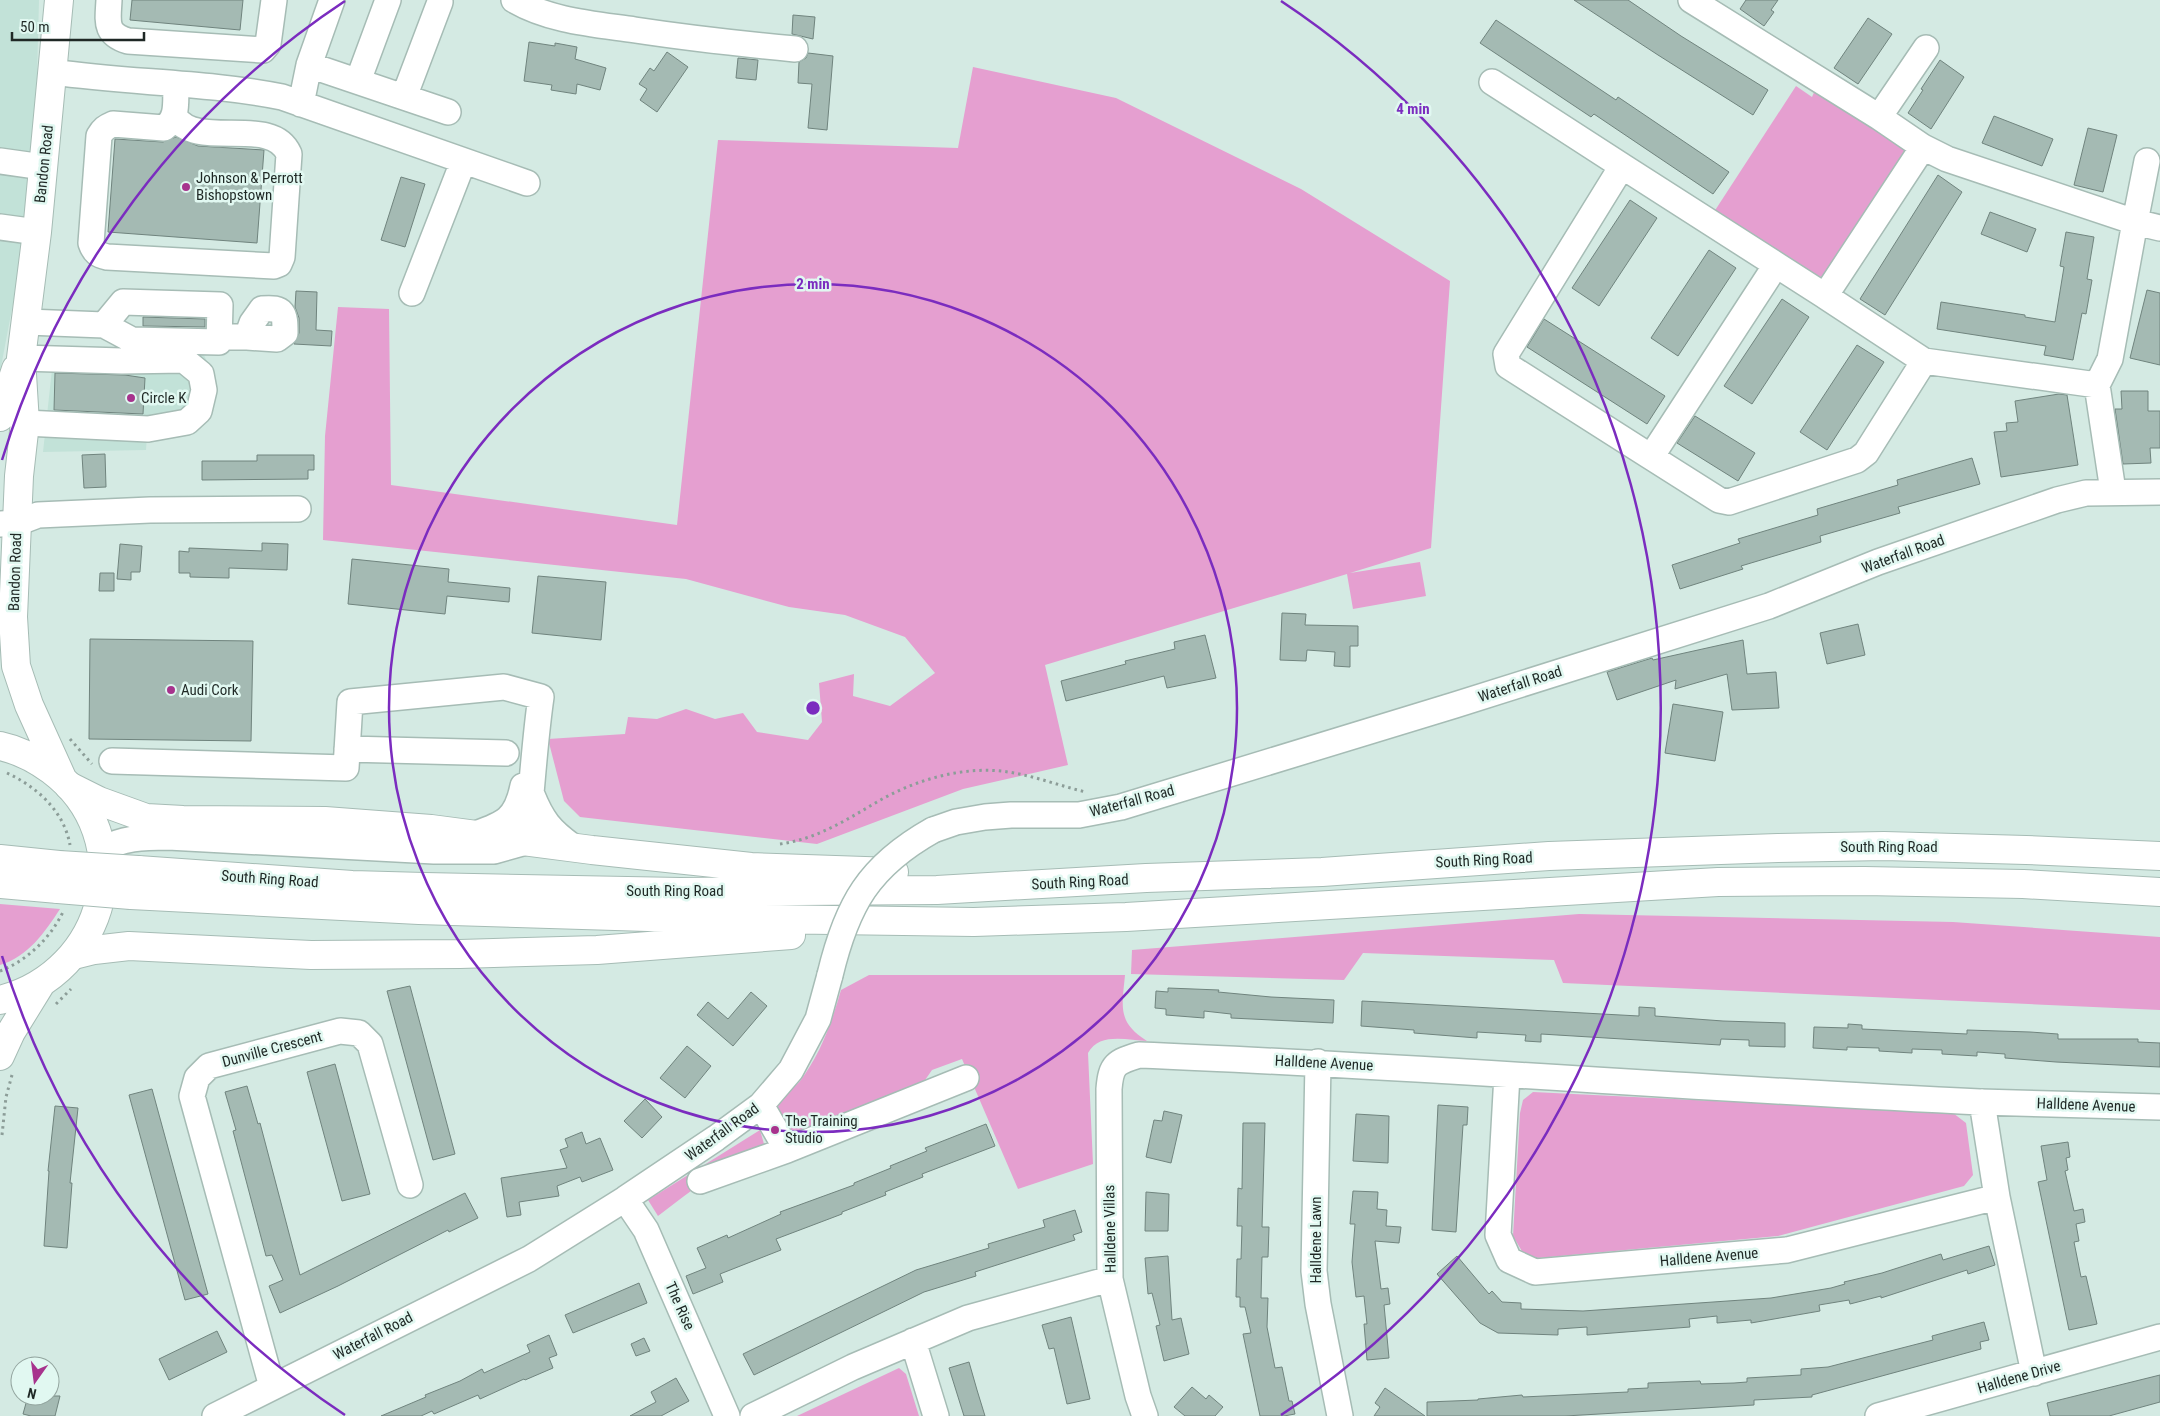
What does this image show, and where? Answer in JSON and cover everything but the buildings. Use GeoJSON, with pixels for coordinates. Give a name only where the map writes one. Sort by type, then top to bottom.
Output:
{"type":"FeatureCollection","features":[{"type":"Feature","properties":{"kind":"main road","name":"Bandon Road"},"geometry":{"type":"LineString","coordinates":[[59,0],[44,167],[27,322],[12,365],[13,617],[16,666],[29,705],[66,782]]}},
{"type":"Feature","properties":{"kind":"main road"},"geometry":{"type":"LineString","coordinates":[[0,746],[36,760],[66,782],[116,808],[146,818],[326,821],[472,835],[751,867],[830,871],[1146,878]]}},
{"type":"Feature","properties":{"kind":"main road"},"geometry":{"type":"LineString","coordinates":[[7,1064],[11,1032],[47,996],[59,971],[74,955],[86,937],[99,904],[103,874],[101,850],[94,827],[84,806],[66,782]]}},
{"type":"Feature","properties":{"kind":"main road","name":"South Ring Road"},"geometry":{"type":"LineString","coordinates":[[134,883],[352,885],[680,892],[938,890],[1146,878],[1322,872],[1549,856],[1831,847],[2026,850],[2160,856]]}},
{"type":"Feature","properties":{"kind":"main road","name":"South Ring Road"},"geometry":{"type":"LineString","coordinates":[[0,859],[59,877]]}},
{"type":"Feature","properties":{"kind":"main road","name":"South Ring Road"},"geometry":{"type":"LineString","coordinates":[[0,884],[59,877],[419,910],[681,918],[974,922],[1126,917],[1718,882],[1864,881],[2014,884],[2160,892]]}},
{"type":"Feature","properties":{"kind":"main road"},"geometry":{"type":"LineString","coordinates":[[74,955],[94,950],[129,946],[311,955],[597,950],[974,922]]}},
{"type":"Feature","properties":{"kind":"main road"},"geometry":{"type":"LineString","coordinates":[[0,1000],[17,996],[47,996]]}},
{"type":"Feature","properties":{"kind":"street"},"geometry":{"type":"LineString","coordinates":[[109,0],[107,23],[111,31],[118,38],[128,41],[262,50],[268,44],[274,0]]}},
{"type":"Feature","properties":{"kind":"street"},"geometry":{"type":"LineString","coordinates":[[301,104],[309,64],[332,0]]}},
{"type":"Feature","properties":{"kind":"street"},"geometry":{"type":"LineString","coordinates":[[358,81],[388,0]]}},
{"type":"Feature","properties":{"kind":"street"},"geometry":{"type":"LineString","coordinates":[[514,0],[525,6],[576,22],[795,50]]}},
{"type":"Feature","properties":{"kind":"street"},"geometry":{"type":"LineString","coordinates":[[404,97],[440,2]]}},
{"type":"Feature","properties":{"kind":"street"},"geometry":{"type":"LineString","coordinates":[[1707,4],[1923,147],[1942,157],[2135,222],[2160,228]]}},
{"type":"Feature","properties":{"kind":"street"},"geometry":{"type":"LineString","coordinates":[[172,43],[175,117],[179,123],[192,130],[268,136],[287,149],[289,154],[282,256],[279,264],[274,266],[107,257],[98,255],[93,250],[91,243],[99,136],[102,131],[105,127],[113,124],[164,128],[175,117]]}},
{"type":"Feature","properties":{"kind":"street"},"geometry":{"type":"LineString","coordinates":[[1879,117],[1926,48]]}},
{"type":"Feature","properties":{"kind":"street"},"geometry":{"type":"LineString","coordinates":[[309,64],[448,112]]}},
{"type":"Feature","properties":{"kind":"street"},"geometry":{"type":"LineString","coordinates":[[53,72],[114,80],[246,90],[282,97],[527,183]]}},
{"type":"Feature","properties":{"kind":"street"},"geometry":{"type":"LineString","coordinates":[[1492,82],[1924,361],[2097,385]]}},
{"type":"Feature","properties":{"kind":"street"},"geometry":{"type":"LineString","coordinates":[[1825,296],[1923,147]]}},
{"type":"Feature","properties":{"kind":"street"},"geometry":{"type":"LineString","coordinates":[[0,161],[44,167]]}},
{"type":"Feature","properties":{"kind":"street"},"geometry":{"type":"LineString","coordinates":[[412,293],[463,162]]}},
{"type":"Feature","properties":{"kind":"street"},"geometry":{"type":"LineString","coordinates":[[2114,491],[2097,385],[2110,359],[2147,162]]}},
{"type":"Feature","properties":{"kind":"street"},"geometry":{"type":"LineString","coordinates":[[1622,166],[1506,354],[1508,366],[1719,500],[1729,502],[1857,460],[1866,453],[1924,361]]}},
{"type":"Feature","properties":{"kind":"street"},"geometry":{"type":"LineString","coordinates":[[0,227],[37,232]]}},
{"type":"Feature","properties":{"kind":"street"},"geometry":{"type":"LineString","coordinates":[[1650,457],[1776,265]]}},
{"type":"Feature","properties":{"kind":"street"},"geometry":{"type":"LineString","coordinates":[[27,322],[104,325],[132,340],[219,342],[220,305],[123,302],[104,325]]}},
{"type":"Feature","properties":{"kind":"street"},"geometry":{"type":"LineString","coordinates":[[219,337],[247,337]]}},
{"type":"Feature","properties":{"kind":"street"},"geometry":{"type":"LineString","coordinates":[[12,365],[184,360],[201,374],[204,390],[198,411],[187,422],[168,426],[148,429],[12,420]]}},
{"type":"Feature","properties":{"kind":"street","name":"Waterfall Road"},"geometry":{"type":"LineString","coordinates":[[215,1416],[528,1259],[625,1200],[761,1105],[791,1070],[806,1045],[818,1019],[844,927],[852,908],[869,881],[896,853],[933,830],[956,822],[985,817],[1079,815],[1121,807],[1455,705],[1769,606],[1878,562],[2058,500],[2086,493],[2114,491],[2160,492]]}},
{"type":"Feature","properties":{"kind":"street"},"geometry":{"type":"LineString","coordinates":[[14,514],[150,510],[298,509]]}},
{"type":"Feature","properties":{"kind":"street"},"geometry":{"type":"LineString","coordinates":[[101,850],[113,843],[134,838],[168,836],[434,851],[494,851],[526,842],[532,795],[533,758],[541,697],[504,687],[350,702],[346,768],[112,761]]}},
{"type":"Feature","properties":{"kind":"street"},"geometry":{"type":"LineString","coordinates":[[347,749],[506,753]]}},
{"type":"Feature","properties":{"kind":"street"},"geometry":{"type":"LineString","coordinates":[[472,835],[501,824],[512,817],[520,802],[533,758]]}},
{"type":"Feature","properties":{"kind":"street"},"geometry":{"type":"LineString","coordinates":[[532,795],[540,816],[553,832],[572,846]]}},
{"type":"Feature","properties":{"kind":"street","name":"Dunville Crescent"},"geometry":{"type":"LineString","coordinates":[[272,1387],[192,1096],[197,1078],[209,1066],[340,1031],[359,1033],[370,1044],[410,1185]]}},
{"type":"Feature","properties":{"kind":"street","name":"Halldene Avenue"},"geometry":{"type":"LineString","coordinates":[[1139,1055],[1318,1062],[1508,1075],[1982,1102],[2160,1107]]}},
{"type":"Feature","properties":{"kind":"street","name":"Halldene Villas"},"geometry":{"type":"LineString","coordinates":[[1139,1055],[1119,1061],[1110,1074],[1110,1279],[1138,1396],[1145,1416]]}},
{"type":"Feature","properties":{"kind":"street","name":"Halldene Lawn"},"geometry":{"type":"LineString","coordinates":[[1318,1062],[1314,1270],[1318,1304],[1340,1416]]}},
{"type":"Feature","properties":{"kind":"street","name":"Halldene Avenue"},"geometry":{"type":"LineString","coordinates":[[1508,1075],[1498,1235],[1509,1260],[1535,1272],[1787,1250],[1997,1196]]}},
{"type":"Feature","properties":{"kind":"street"},"geometry":{"type":"LineString","coordinates":[[700,1181],[787,1150],[966,1078]]}},
{"type":"Feature","properties":{"kind":"street"},"geometry":{"type":"LineString","coordinates":[[1982,1102],[1997,1196],[2034,1373]]}},
{"type":"Feature","properties":{"kind":"street"},"geometry":{"type":"LineString","coordinates":[[761,1105],[787,1150]]}},
{"type":"Feature","properties":{"kind":"street","name":"The Rise"},"geometry":{"type":"LineString","coordinates":[[625,1200],[646,1230],[727,1416]]}},
{"type":"Feature","properties":{"kind":"street"},"geometry":{"type":"LineString","coordinates":[[753,1416],[853,1367],[995,1309],[1110,1279]]}},
{"type":"Feature","properties":{"kind":"street","name":"Halldene Drive"},"geometry":{"type":"LineString","coordinates":[[1878,1416],[2160,1337]]}},
{"type":"Feature","properties":{"kind":"street"},"geometry":{"type":"LineString","coordinates":[[913,1341],[936,1416]]}},
{"type":"Feature","properties":{"kind":"path"},"geometry":{"type":"LineString","coordinates":[[47,996],[72,988]]}},
{"type":"Feature","properties":{"kind":"path"},"geometry":{"type":"LineString","coordinates":[[2,1135],[7,1064]]}},
{"type":"Feature","properties":{"kind":"shaded area"},"geometry":{"type":"Polygon","coordinates":[[[0,0],[39,0],[34,193],[0,372],[0,0]]]}},
{"type":"Feature","properties":{"kind":"shaded area"},"geometry":{"type":"Polygon","coordinates":[[[973,67],[1116,98],[1301,189],[1450,281],[1431,548],[1350,573],[1420,562],[1426,596],[1353,609],[1347,574],[1045,665],[1068,765],[963,789],[817,844],[580,817],[564,801],[548,739],[625,734],[628,717],[657,719],[686,709],[715,719],[743,713],[757,732],[808,740],[822,722],[819,683],[854,674],[853,696],[890,706],[935,673],[905,637],[845,615],[789,607],[686,579],[323,540],[325,436],[338,307],[389,309],[391,485],[677,525],[718,140],[958,148],[973,67]]]}},
{"type":"Feature","properties":{"kind":"shaded area"},"geometry":{"type":"Polygon","coordinates":[[[1796,86],[1812,97],[1816,88],[1909,146],[1832,273],[1814,279],[1712,215],[1796,86]]]}},
{"type":"Feature","properties":{"kind":"shaded area"},"geometry":{"type":"Polygon","coordinates":[[[54,351],[203,353],[211,370],[208,393],[147,435],[146,450],[43,452],[54,351]]]}},
{"type":"Feature","properties":{"kind":"shaded area"},"geometry":{"type":"Polygon","coordinates":[[[0,904],[60,909],[35,943],[19,956],[0,965],[0,904]]]}},
{"type":"Feature","properties":{"kind":"shaded area"},"geometry":{"type":"Polygon","coordinates":[[[1579,914],[1953,922],[2160,937],[2160,1010],[1563,983],[1554,960],[1363,953],[1344,980],[1131,974],[1132,950],[1579,914]]]}},
{"type":"Feature","properties":{"kind":"shaded area"},"geometry":{"type":"Polygon","coordinates":[[[869,975],[1125,975],[1123,1005],[1126,1020],[1137,1034],[1147,1041],[1106,1040],[1093,1046],[1088,1053],[1093,1164],[1018,1189],[962,1059],[932,1070],[923,1083],[807,1131],[791,1135],[776,1111],[778,1106],[783,1098],[800,1081],[814,1060],[834,1014],[841,990],[869,975]]]}},
{"type":"Feature","properties":{"kind":"shaded area"},"geometry":{"type":"Polygon","coordinates":[[[1533,1092],[1953,1113],[1966,1123],[1973,1175],[1964,1186],[1778,1236],[1538,1258],[1523,1253],[1513,1236],[1520,1113],[1523,1100],[1533,1092]]]}},
{"type":"Feature","properties":{"kind":"shaded area"},"geometry":{"type":"Polygon","coordinates":[[[760,1130],[764,1144],[696,1187],[658,1216],[648,1200],[760,1130]]]}},
{"type":"Feature","properties":{"kind":"shaded area"},"geometry":{"type":"Polygon","coordinates":[[[899,1368],[906,1374],[919,1416],[797,1416],[899,1368]]]}},
{"type":"Feature","properties":{"kind":"place","name":"Johnson & Perrott Bishopstown"},"geometry":{"type":"Point","coordinates":[186,187]}},
{"type":"Feature","properties":{"kind":"place","name":"Circle K"},"geometry":{"type":"Point","coordinates":[131,398]}},
{"type":"Feature","properties":{"kind":"place","name":"Audi Cork"},"geometry":{"type":"Point","coordinates":[171,690]}},
{"type":"Feature","properties":{"kind":"place","name":"The Training Studio"},"geometry":{"type":"Point","coordinates":[775,1130]}}]}
